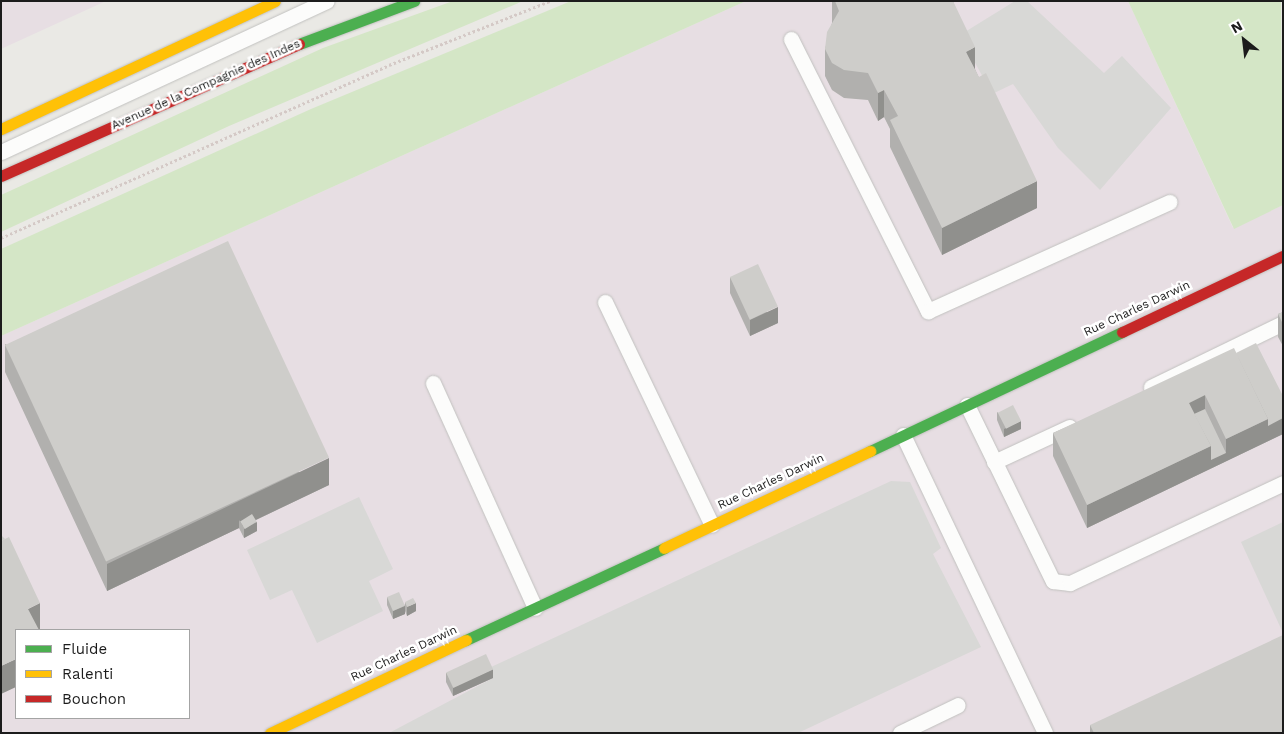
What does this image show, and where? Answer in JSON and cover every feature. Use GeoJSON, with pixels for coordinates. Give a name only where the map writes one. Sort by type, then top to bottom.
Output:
{"type":"FeatureCollection","features":[{"type":"Feature","properties":{"kind":"street"},"geometry":{"type":"LineString","coordinates":[[1,129],[275,1]]}},
{"type":"Feature","properties":{"kind":"street","name":"Avenue de la Compagnie des Indes"},"geometry":{"type":"LineString","coordinates":[[1,176],[321,34],[414,1]]}},
{"type":"Feature","properties":{"kind":"street","name":"Rue Charles Darwin"},"geometry":{"type":"LineString","coordinates":[[270,733],[1283,256]]}},
{"type":"Feature","properties":{"kind":"lane","name":"Avenue de la Compagnie des Indes"},"geometry":{"type":"LineString","coordinates":[[1,152],[327,1]]}},
{"type":"Feature","properties":{"kind":"lane"},"geometry":{"type":"LineString","coordinates":[[791,39],[928,310],[1169,202]]}},
{"type":"Feature","properties":{"kind":"lane"},"geometry":{"type":"LineString","coordinates":[[605,302],[712,525]]}},
{"type":"Feature","properties":{"kind":"lane"},"geometry":{"type":"LineString","coordinates":[[1132,396],[1283,323]]}},
{"type":"Feature","properties":{"kind":"lane"},"geometry":{"type":"LineString","coordinates":[[433,383],[535,608]]}},
{"type":"Feature","properties":{"kind":"lane"},"geometry":{"type":"LineString","coordinates":[[967,405],[1047,574],[1053,581],[1070,584],[1283,483]]}},
{"type":"Feature","properties":{"kind":"lane"},"geometry":{"type":"LineString","coordinates":[[994,462],[1088,418]]}},
{"type":"Feature","properties":{"kind":"lane"},"geometry":{"type":"LineString","coordinates":[[903,435],[956,538],[1045,733]]}},
{"type":"Feature","properties":{"kind":"lane"},"geometry":{"type":"LineString","coordinates":[[900,733],[958,706]]}},
{"type":"Feature","properties":{"kind":"path"},"geometry":{"type":"LineString","coordinates":[[1,238],[380,69],[550,1]]}},
{"type":"Feature","properties":{"kind":"shaded area"},"geometry":{"type":"Polygon","coordinates":[[[1,1],[106,1],[1,49],[1,1]]]}},
{"type":"Feature","properties":{"kind":"shaded area"},"geometry":{"type":"Polygon","coordinates":[[[746,1],[1128,1],[1233,228],[1283,205],[1283,733],[1,733],[1,336],[746,1]]]}},
{"type":"Feature","properties":{"kind":"shaded area"},"geometry":{"type":"Polygon","coordinates":[[[1015,1],[1027,1],[1104,73],[1122,56],[1171,108],[1100,190],[1058,148],[1013,84],[992,94],[960,35],[1015,1]]]}},
{"type":"Feature","properties":{"kind":"shaded area"},"geometry":{"type":"Polygon","coordinates":[[[891,481],[910,482],[941,548],[933,554],[981,647],[798,733],[389,733],[493,678],[489,668],[891,481]]]}},
{"type":"Feature","properties":{"kind":"shaded area"},"geometry":{"type":"Polygon","coordinates":[[[359,497],[393,569],[369,581],[383,611],[317,643],[292,590],[270,600],[247,550],[359,497]]]}},
{"type":"Feature","properties":{"kind":"shaded area"},"geometry":{"type":"Polygon","coordinates":[[[1283,522],[1283,633],[1241,542],[1283,522]]]}},
{"type":"Feature","properties":{"kind":"green space"},"geometry":{"type":"Polygon","coordinates":[[[453,1],[523,1],[229,126],[1,232],[1,195],[323,48],[453,1]]]}},
{"type":"Feature","properties":{"kind":"green space"},"geometry":{"type":"Polygon","coordinates":[[[571,1],[746,1],[1,336],[1,249],[311,109],[571,1]]]}},
{"type":"Feature","properties":{"kind":"green space"},"geometry":{"type":"Polygon","coordinates":[[[1128,1],[1281,1],[1283,205],[1234,229],[1128,1]]]}},
{"type":"Feature","properties":{"kind":"building"},"geometry":{"type":"Polygon","coordinates":[[[835,1],[953,1],[975,47],[966,52],[979,77],[986,73],[1037,181],[942,228],[890,120],[898,116],[884,90],[878,93],[868,73],[844,70],[832,63],[825,49],[827,32],[839,11],[835,1]]]}},
{"type":"Feature","properties":{"kind":"building"},"geometry":{"type":"Polygon","coordinates":[[[228,241],[329,458],[106,562],[5,345],[228,241]]]}},
{"type":"Feature","properties":{"kind":"building"},"geometry":{"type":"Polygon","coordinates":[[[758,264],[778,307],[750,320],[730,277],[758,264]]]}},
{"type":"Feature","properties":{"kind":"building"},"geometry":{"type":"Polygon","coordinates":[[[1283,312],[1283,324],[1278,314],[1283,312]]]}},
{"type":"Feature","properties":{"kind":"building"},"geometry":{"type":"Polygon","coordinates":[[[1256,343],[1283,396],[1283,418],[1268,426],[1268,419],[1236,353],[1256,343]]]}},
{"type":"Feature","properties":{"kind":"building"},"geometry":{"type":"Polygon","coordinates":[[[1234,348],[1268,419],[1226,439],[1205,395],[1189,403],[1211,446],[1087,505],[1053,433],[1234,348]]]}},
{"type":"Feature","properties":{"kind":"building"},"geometry":{"type":"Polygon","coordinates":[[[1013,405],[1021,421],[1006,429],[998,413],[1013,405]]]}},
{"type":"Feature","properties":{"kind":"building"},"geometry":{"type":"Polygon","coordinates":[[[1205,409],[1226,453],[1211,460],[1211,446],[1194,414],[1205,409]]]}},
{"type":"Feature","properties":{"kind":"building"},"geometry":{"type":"Polygon","coordinates":[[[252,514],[257,522],[245,529],[240,521],[252,514]]]}},
{"type":"Feature","properties":{"kind":"building"},"geometry":{"type":"Polygon","coordinates":[[[9,537],[40,603],[28,609],[38,629],[15,629],[15,659],[1,666],[1,541],[9,537]]]}},
{"type":"Feature","properties":{"kind":"building"},"geometry":{"type":"Polygon","coordinates":[[[399,592],[405,606],[393,611],[387,597],[399,592]]]}},
{"type":"Feature","properties":{"kind":"building"},"geometry":{"type":"Polygon","coordinates":[[[413,598],[416,603],[407,607],[405,602],[413,598]]]}},
{"type":"Feature","properties":{"kind":"building"},"geometry":{"type":"Polygon","coordinates":[[[1283,635],[1283,733],[1094,733],[1090,725],[1283,635]]]}},
{"type":"Feature","properties":{"kind":"building"},"geometry":{"type":"Polygon","coordinates":[[[486,654],[493,669],[453,688],[446,673],[486,654]]]}},
{"type":"Feature","properties":{"kind":"traffic: fast"},"geometry":{"type":"LineString","coordinates":[[299,44],[414,1]]}},
{"type":"Feature","properties":{"kind":"traffic: fast"},"geometry":{"type":"LineString","coordinates":[[870,451],[1122,332]]}},
{"type":"Feature","properties":{"kind":"traffic: fast"},"geometry":{"type":"LineString","coordinates":[[466,640],[664,548]]}},
{"type":"Feature","properties":{"kind":"traffic: slow"},"geometry":{"type":"LineString","coordinates":[[1,129],[275,1]]}},
{"type":"Feature","properties":{"kind":"traffic: slow"},"geometry":{"type":"LineString","coordinates":[[664,548],[870,451]]}},
{"type":"Feature","properties":{"kind":"traffic: slow"},"geometry":{"type":"LineString","coordinates":[[270,733],[466,640]]}},
{"type":"Feature","properties":{"kind":"traffic: jam"},"geometry":{"type":"LineString","coordinates":[[1,176],[299,44]]}},
{"type":"Feature","properties":{"kind":"traffic: jam"},"geometry":{"type":"LineString","coordinates":[[1122,332],[1283,256]]}}]}
